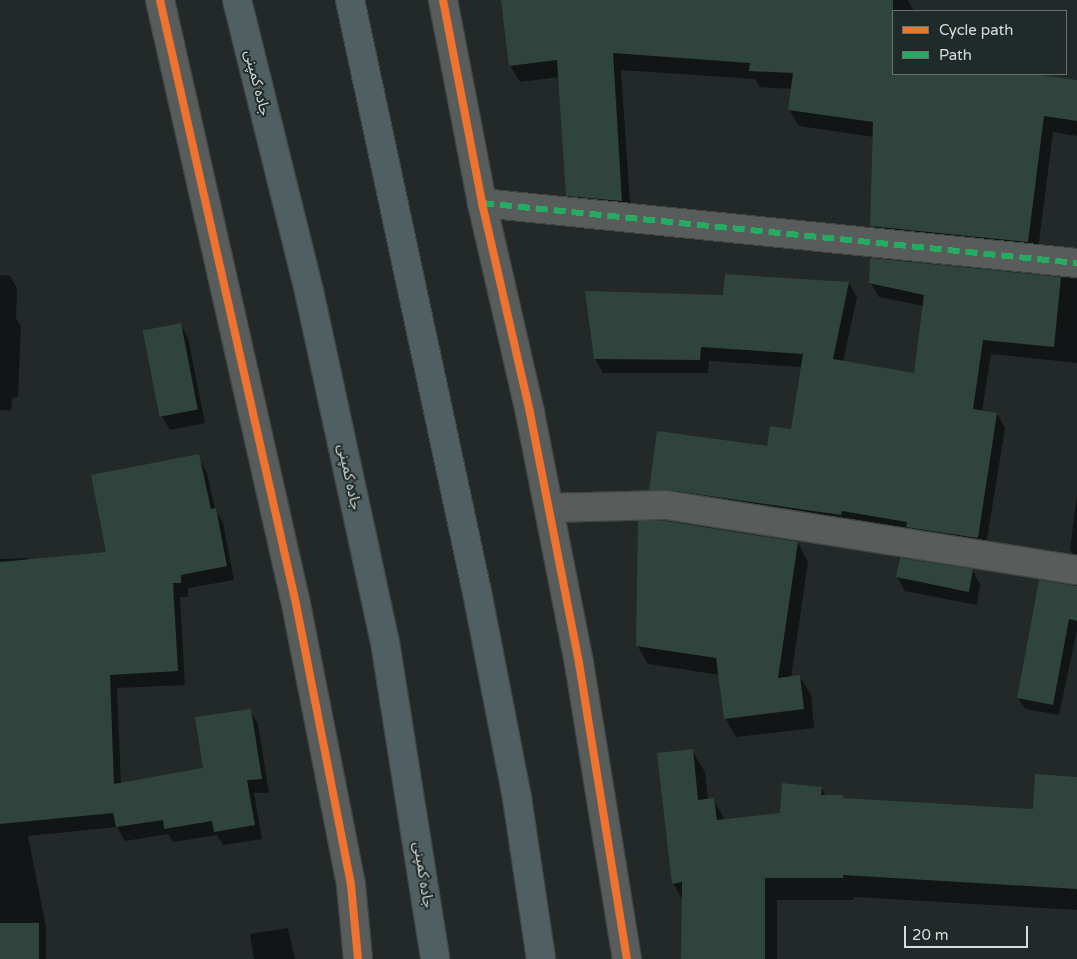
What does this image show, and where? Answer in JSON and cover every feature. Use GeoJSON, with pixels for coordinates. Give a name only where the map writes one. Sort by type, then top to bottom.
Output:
{"type":"FeatureCollection","features":[{"type":"Feature","properties":{"kind":"highway","name":"جاده کمپنی"},"geometry":{"type":"LineString","coordinates":[[237,0],[309,291],[385,642],[435,959]]}},
{"type":"Feature","properties":{"kind":"highway"},"geometry":{"type":"LineString","coordinates":[[350,0],[477,592],[517,798],[541,959]]}},
{"type":"Feature","properties":{"kind":"street"},"geometry":{"type":"LineString","coordinates":[[160,0],[296,604],[351,885],[358,959]]}},
{"type":"Feature","properties":{"kind":"street"},"geometry":{"type":"LineString","coordinates":[[443,0],[482,203],[549,508],[579,663],[627,959]]}},
{"type":"Feature","properties":{"kind":"street"},"geometry":{"type":"LineString","coordinates":[[482,203],[1077,263]]}},
{"type":"Feature","properties":{"kind":"street"},"geometry":{"type":"LineString","coordinates":[[549,508],[666,505],[1077,570]]}},
{"type":"Feature","properties":{"kind":"building"},"geometry":{"type":"Polygon","coordinates":[[[501,0],[893,0],[892,75],[1040,75],[1077,80],[1077,121],[1044,116],[1028,242],[870,226],[873,122],[788,110],[793,73],[749,71],[750,63],[613,53],[622,201],[566,196],[557,60],[509,66],[501,0]]]}},
{"type":"Feature","properties":{"kind":"building"},"geometry":{"type":"Polygon","coordinates":[[[870,258],[1061,277],[1054,347],[983,340],[973,409],[997,413],[978,538],[906,527],[907,522],[842,511],[841,515],[668,490],[649,490],[657,431],[767,446],[770,426],[791,429],[803,354],[701,347],[700,360],[594,359],[585,291],[723,295],[725,274],[849,282],[833,359],[914,373],[924,295],[869,283],[870,258]]]}},
{"type":"Feature","properties":{"kind":"building"},"geometry":{"type":"Polygon","coordinates":[[[181,323],[198,409],[160,417],[143,330],[181,323]]]}},
{"type":"Feature","properties":{"kind":"building"},"geometry":{"type":"Polygon","coordinates":[[[199,454],[211,509],[216,508],[227,566],[181,575],[181,583],[173,583],[178,671],[110,675],[114,784],[203,768],[195,717],[251,709],[262,779],[247,780],[255,825],[214,832],[212,821],[164,829],[163,820],[116,827],[113,813],[0,824],[0,562],[106,552],[91,475],[199,454]]]}},
{"type":"Feature","properties":{"kind":"building"},"geometry":{"type":"Polygon","coordinates":[[[638,521],[665,521],[798,542],[778,678],[800,675],[804,709],[724,719],[716,658],[636,646],[638,521]]]}},
{"type":"Feature","properties":{"kind":"building"},"geometry":{"type":"Polygon","coordinates":[[[900,558],[973,569],[969,592],[896,577],[900,558]]]}},
{"type":"Feature","properties":{"kind":"building"},"geometry":{"type":"Polygon","coordinates":[[[1039,580],[1077,586],[1077,621],[1069,619],[1053,705],[1017,698],[1039,580]]]}},
{"type":"Feature","properties":{"kind":"building"},"geometry":{"type":"Polygon","coordinates":[[[693,749],[698,800],[714,798],[717,820],[780,813],[782,783],[822,787],[821,795],[843,795],[843,798],[1033,809],[1035,774],[1077,777],[1077,889],[843,875],[843,878],[765,878],[765,959],[681,959],[682,882],[672,884],[657,753],[693,749]]]}},
{"type":"Feature","properties":{"kind":"building"},"geometry":{"type":"Polygon","coordinates":[[[0,923],[39,923],[39,959],[0,959],[0,923]]]}},
{"type":"Feature","properties":{"kind":"marked path"},"geometry":{"type":"LineString","coordinates":[[482,203],[1077,263]]}},
{"type":"Feature","properties":{"kind":"cycle path"},"geometry":{"type":"LineString","coordinates":[[160,0],[296,604],[351,885],[358,959]]}},
{"type":"Feature","properties":{"kind":"cycle path"},"geometry":{"type":"LineString","coordinates":[[443,0],[482,203],[530,413],[579,663],[627,959]]}}]}
